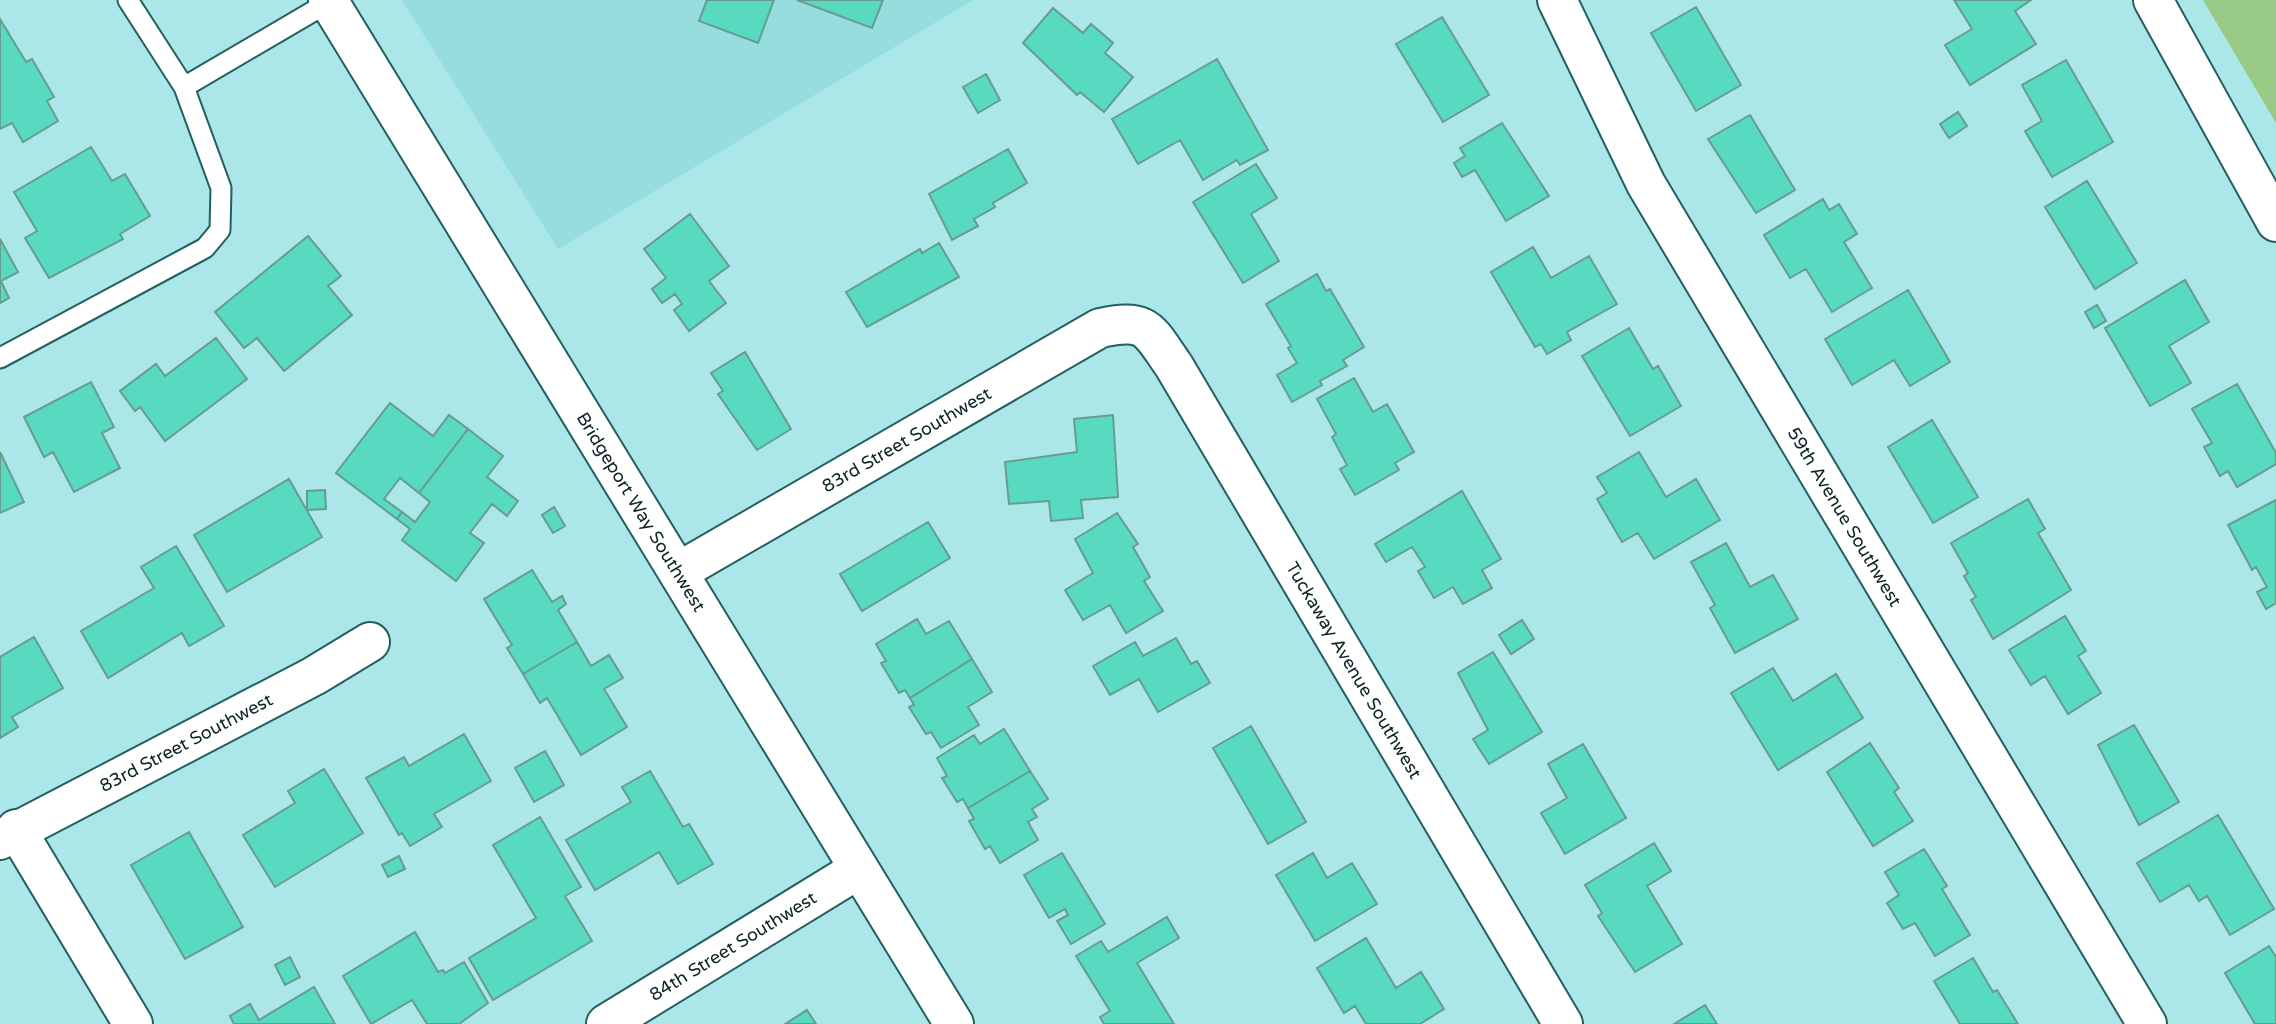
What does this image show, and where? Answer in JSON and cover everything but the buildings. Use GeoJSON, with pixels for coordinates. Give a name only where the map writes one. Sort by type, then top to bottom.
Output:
{"type":"FeatureCollection","features":[{"type":"Feature","properties":{"kind":"street","name":"59th Avenue Southwest"},"geometry":{"type":"LineString","coordinates":[[1557,0],[1646,184],[2147,1024]]}},
{"type":"Feature","properties":{"kind":"street"},"geometry":{"type":"LineString","coordinates":[[2153,0],[2276,222]]}},
{"type":"Feature","properties":{"kind":"street","name":"Bridgeport Way Southwest"},"geometry":{"type":"LineString","coordinates":[[328,1],[954,1024]]}},
{"type":"Feature","properties":{"kind":"street","name":"83rd Street Southwest"},"geometry":{"type":"LineString","coordinates":[[678,572],[1100,328],[1127,322],[1138,324]]}},
{"type":"Feature","properties":{"kind":"street","name":"Tuckaway Avenue Southwest"},"geometry":{"type":"LineString","coordinates":[[1138,324],[1153,336],[1174,366],[1563,1024]]}},
{"type":"Feature","properties":{"kind":"street","name":"83rd Street Southwest"},"geometry":{"type":"LineString","coordinates":[[8,834],[314,676],[370,642]]}},
{"type":"Feature","properties":{"kind":"street"},"geometry":{"type":"LineString","coordinates":[[8,834],[133,1024]]}},
{"type":"Feature","properties":{"kind":"street","name":"84th Street Southwest"},"geometry":{"type":"LineString","coordinates":[[606,1024],[859,869]]}},
{"type":"Feature","properties":{"kind":"lane"},"geometry":{"type":"LineString","coordinates":[[0,358],[205,248],[220,230],[221,188],[184,88],[128,0]]}},
{"type":"Feature","properties":{"kind":"lane"},"geometry":{"type":"LineString","coordinates":[[184,88],[328,1]]}},
{"type":"Feature","properties":{"kind":"shaded area"},"geometry":{"type":"Polygon","coordinates":[[[402,0],[973,0],[558,249],[402,0]]]}},
{"type":"Feature","properties":{"kind":"green space"},"geometry":{"type":"Polygon","coordinates":[[[2203,0],[2276,0],[2276,123],[2203,0]]]}}]}
